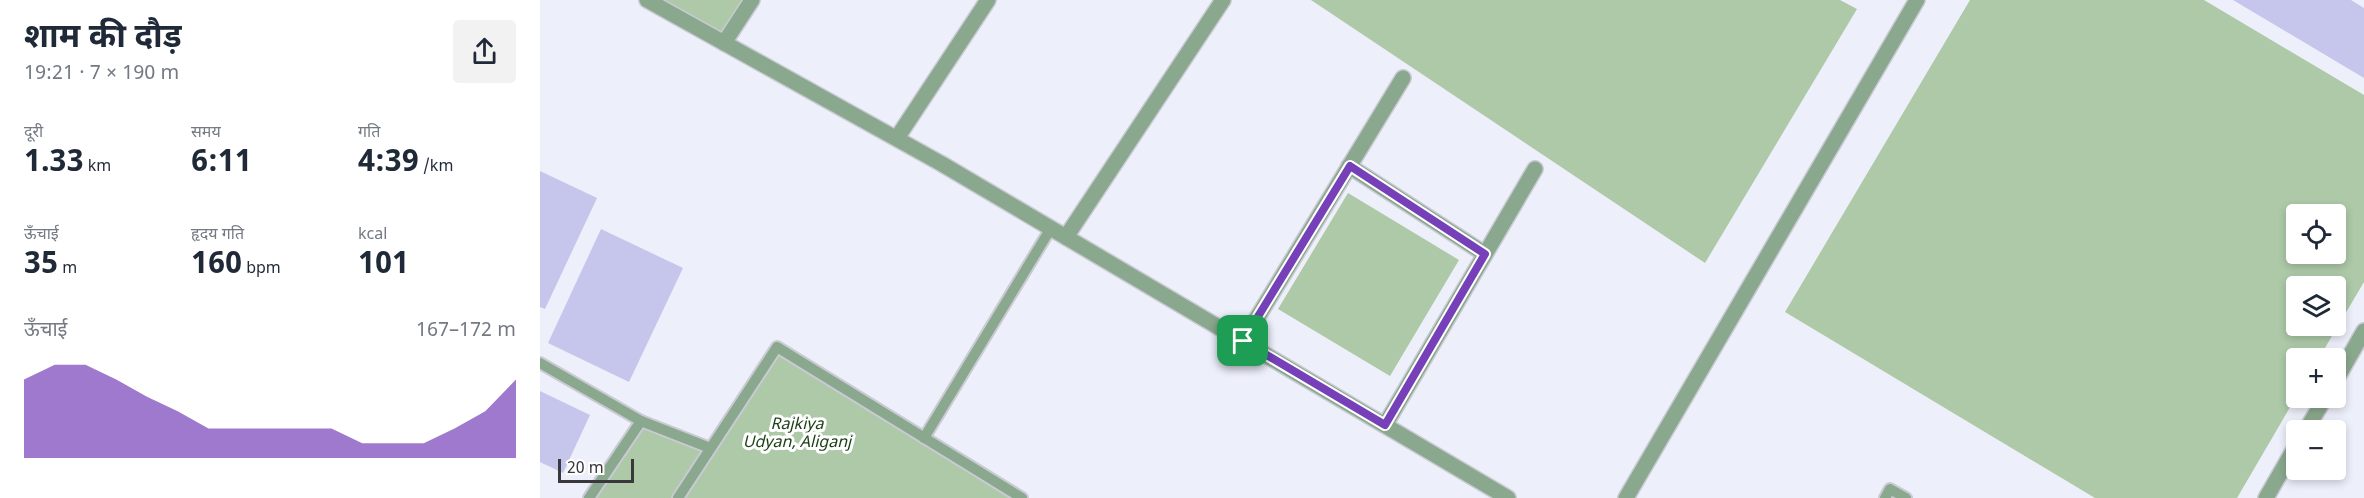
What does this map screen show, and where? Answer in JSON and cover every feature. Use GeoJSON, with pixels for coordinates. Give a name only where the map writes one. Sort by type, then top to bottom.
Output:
{"type":"FeatureCollection","features":[{"type":"Feature","properties":{"kind":"street"},"geometry":{"type":"LineString","coordinates":[[647,0],[897,138],[1508,498]]}},
{"type":"Feature","properties":{"kind":"street"},"geometry":{"type":"LineString","coordinates":[[724,43],[752,0]]}},
{"type":"Feature","properties":{"kind":"street"},"geometry":{"type":"LineString","coordinates":[[897,138],[988,0]]}},
{"type":"Feature","properties":{"kind":"street"},"geometry":{"type":"LineString","coordinates":[[1066,237],[1223,0]]}},
{"type":"Feature","properties":{"kind":"street"},"geometry":{"type":"LineString","coordinates":[[1626,498],[1912,2]]}},
{"type":"Feature","properties":{"kind":"street"},"geometry":{"type":"LineString","coordinates":[[1243,341],[1403,78]]}},
{"type":"Feature","properties":{"kind":"street"},"geometry":{"type":"LineString","coordinates":[[1350,166],[1485,254]]}},
{"type":"Feature","properties":{"kind":"street"},"geometry":{"type":"LineString","coordinates":[[1385,425],[1535,169]]}},
{"type":"Feature","properties":{"kind":"street"},"geometry":{"type":"LineString","coordinates":[[2346,362],[2364,331]]}},
{"type":"Feature","properties":{"kind":"street"},"geometry":{"type":"LineString","coordinates":[[2266,498],[2286,463]]}},
{"type":"Feature","properties":{"kind":"lane"},"geometry":{"type":"LineString","coordinates":[[924,438],[1051,228]]}},
{"type":"Feature","properties":{"kind":"lane"},"geometry":{"type":"LineString","coordinates":[[678,498],[777,347],[1022,498]]}},
{"type":"Feature","properties":{"kind":"lane"},"geometry":{"type":"LineString","coordinates":[[540,363],[641,421],[710,448]]}},
{"type":"Feature","properties":{"kind":"lane"},"geometry":{"type":"LineString","coordinates":[[589,498],[641,421]]}},
{"type":"Feature","properties":{"kind":"lane"},"geometry":{"type":"LineString","coordinates":[[1885,498],[1890,489],[1906,498]]}},
{"type":"Feature","properties":{"kind":"green space"},"geometry":{"type":"Polygon","coordinates":[[[647,0],[752,0],[724,43],[647,0]]]}},
{"type":"Feature","properties":{"kind":"green space"},"geometry":{"type":"Polygon","coordinates":[[[1311,0],[1840,0],[1857,9],[1705,263],[1311,0]]]}},
{"type":"Feature","properties":{"kind":"green space"},"geometry":{"type":"Polygon","coordinates":[[[1970,0],[2204,0],[2364,95],[2364,282],[2346,312],[2346,276],[2286,276],[2286,336],[2332,336],[2325,348],[2286,348],[2286,408],[2290,408],[2237,498],[2095,498],[1785,312],[1970,0]]]}},
{"type":"Feature","properties":{"kind":"green space"},"geometry":{"type":"Polygon","coordinates":[[[1348,193],[1459,260],[1390,376],[1278,309],[1348,193]]]}},
{"type":"Feature","properties":{"kind":"green space","name":"Rajkiya Udyan, Aliganj"},"geometry":{"type":"Polygon","coordinates":[[[777,347],[1022,498],[589,498],[641,421],[710,447],[777,347]]]}},
{"type":"Feature","properties":{"kind":"building"},"geometry":{"type":"Polygon","coordinates":[[[2233,0],[2351,0],[2364,8],[2364,78],[2233,0]]]}},
{"type":"Feature","properties":{"kind":"building"},"geometry":{"type":"Polygon","coordinates":[[[540,171],[597,198],[545,309],[540,307],[540,171]]]}},
{"type":"Feature","properties":{"kind":"building"},"geometry":{"type":"Polygon","coordinates":[[[601,229],[683,268],[629,382],[548,343],[601,229]]]}},
{"type":"Feature","properties":{"kind":"building"},"geometry":{"type":"Polygon","coordinates":[[[540,391],[590,415],[563,473],[540,462],[540,391]]]}},
{"type":"Feature","properties":{"kind":"route"},"geometry":{"type":"LineString","coordinates":[[1350,166],[1485,254],[1385,425],[1243,341],[1350,166]]}}]}
